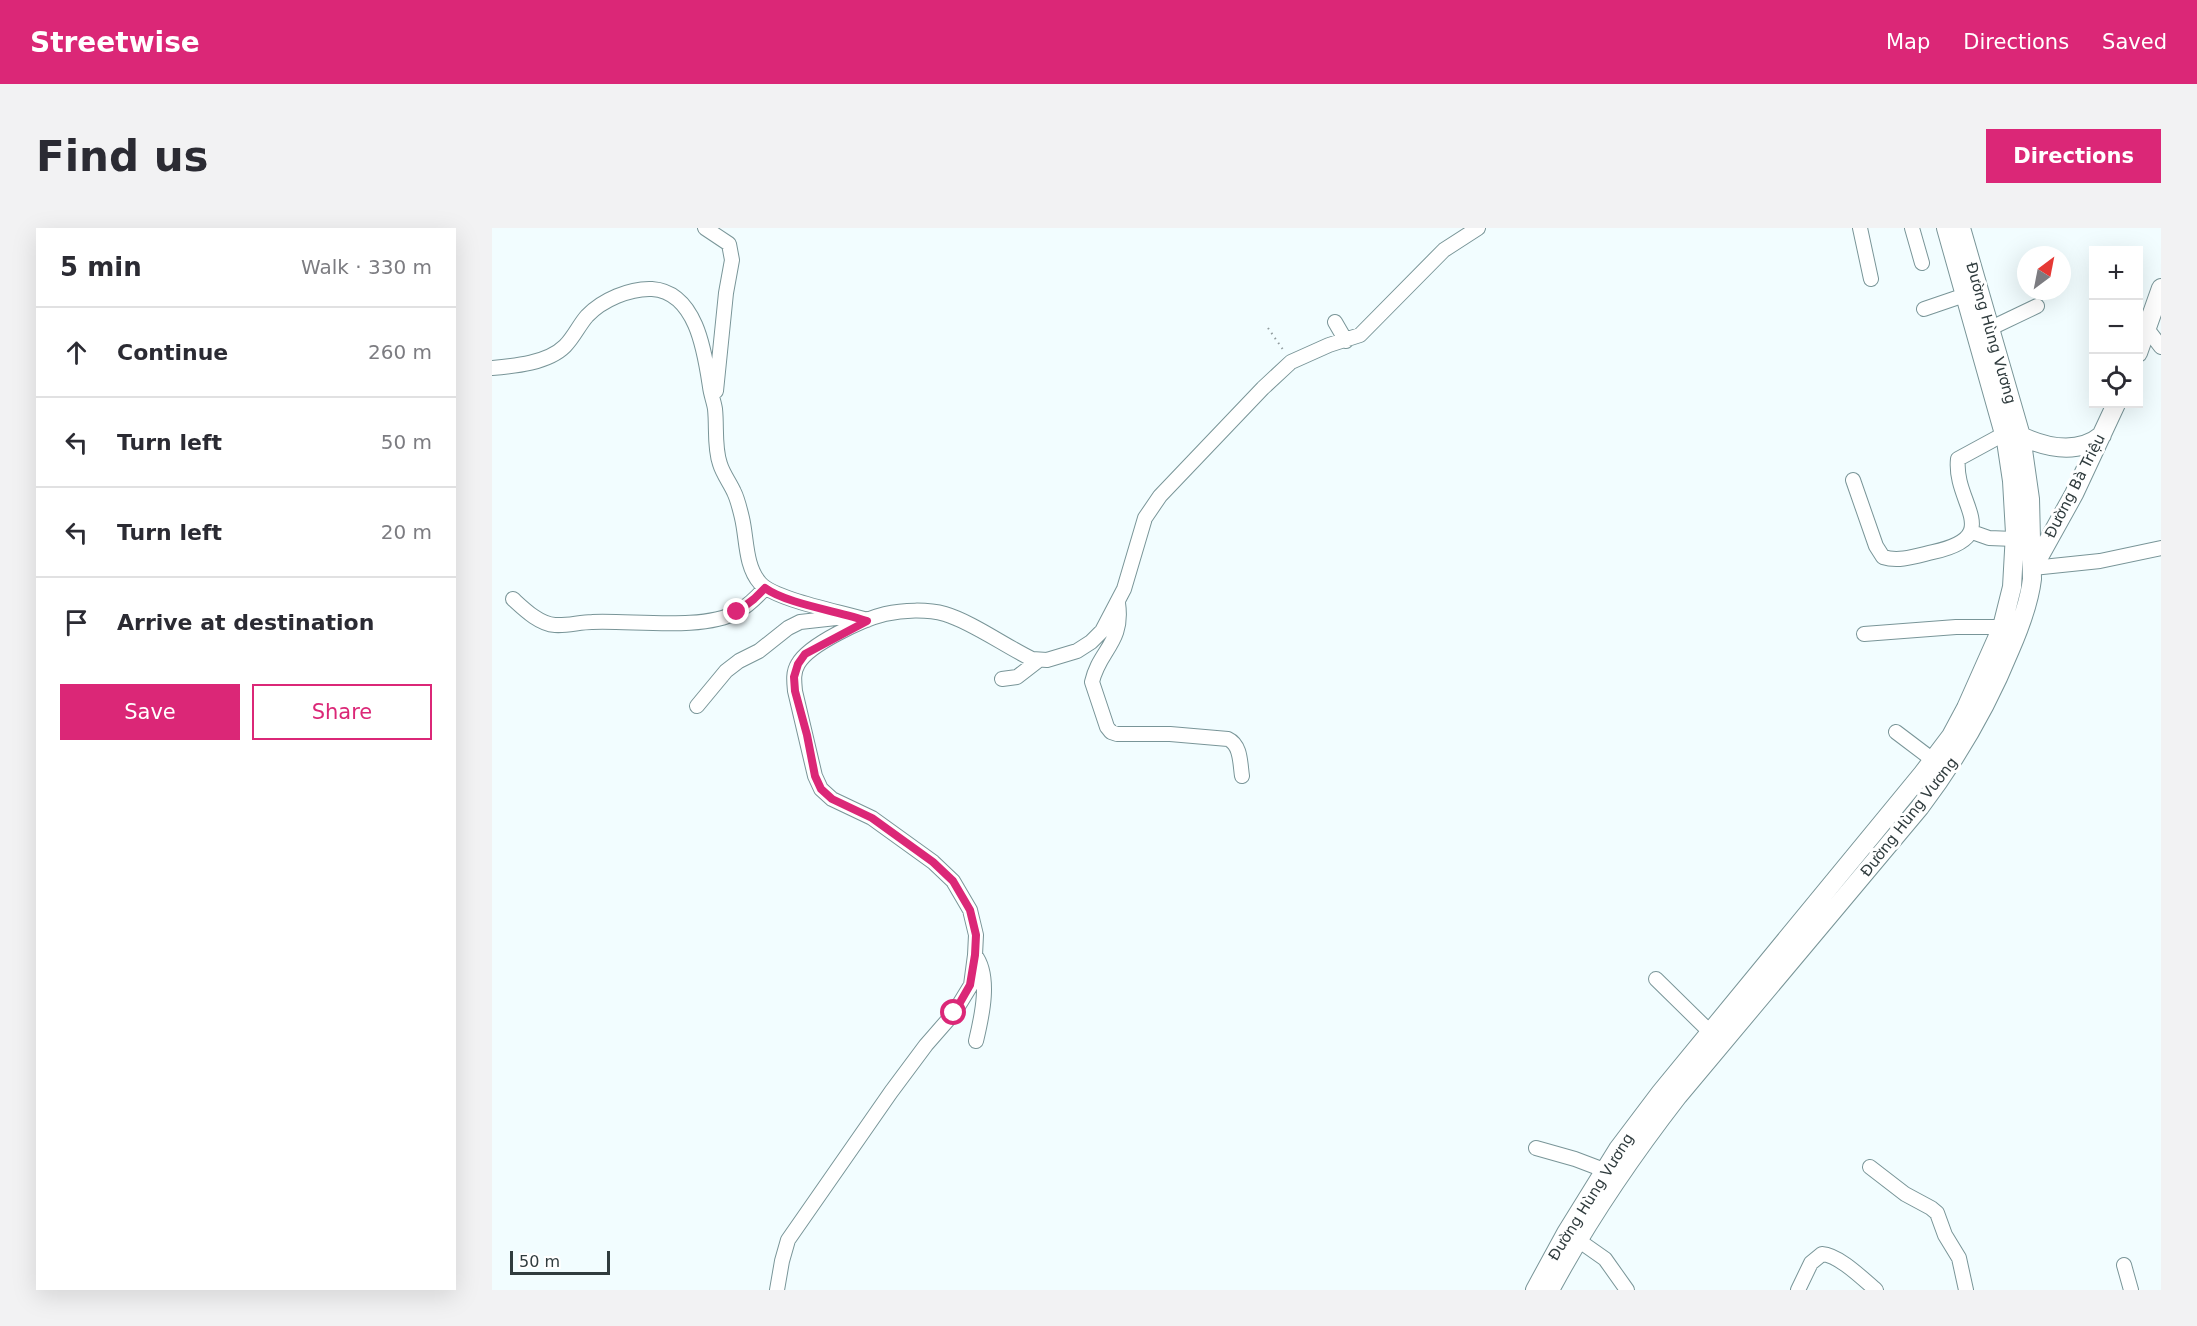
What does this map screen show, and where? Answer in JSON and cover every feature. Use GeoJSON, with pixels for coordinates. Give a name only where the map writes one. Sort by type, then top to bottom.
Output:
{"type":"FeatureCollection","features":[{"type":"Feature","properties":{"kind":"main road","name":"Đường Hùng Vương"},"geometry":{"type":"LineString","coordinates":[[1946,228],[1965,295],[1983,331]]}},
{"type":"Feature","properties":{"kind":"main road","name":"Đường Hùng Vương"},"geometry":{"type":"LineString","coordinates":[[1535,1290],[1572,1236],[1672,1104],[1943,777],[1982,712],[2005,663],[2031,592],[2033,568],[2030,499],[1983,331],[1961,228]]}},
{"type":"Feature","properties":{"kind":"main road"},"geometry":{"type":"LineString","coordinates":[[2143,343],[2160,295]]}},
{"type":"Feature","properties":{"kind":"main road","name":"Đường Bà Triệu"},"geometry":{"type":"LineString","coordinates":[[2033,568],[2074,494],[2114,408]]}},
{"type":"Feature","properties":{"kind":"main road"},"geometry":{"type":"LineString","coordinates":[[2011,437],[2037,444],[2075,448],[2087,445],[2102,435]]}},
{"type":"Feature","properties":{"kind":"main road","name":"Đường Hùng Vương"},"geometry":{"type":"LineString","coordinates":[[1550,1290],[1572,1236],[1605,1170],[1661,1092],[1951,736],[1966,708],[2009,606],[2014,539],[2011,437]]}},
{"type":"Feature","properties":{"kind":"main road"},"geometry":{"type":"LineString","coordinates":[[2013,568],[2033,568]]}},
{"type":"Feature","properties":{"kind":"street"},"geometry":{"type":"LineString","coordinates":[[705,228],[726,240],[731,250],[732,260],[726,293],[714,408]]}},
{"type":"Feature","properties":{"kind":"street"},"geometry":{"type":"LineString","coordinates":[[777,1290],[788,1240],[891,1092],[926,1045],[954,1013],[970,985],[976,935],[970,910],[953,881],[933,862],[872,818],[832,799],[821,789],[815,776],[795,691],[794,677],[798,664],[805,654],[867,621],[886,614],[908,612],[945,614],[1019,653],[1039,660],[1047,660],[1077,651],[1102,631],[1118,603],[1131,570],[1145,518],[1160,496],[1263,388],[1291,362],[1329,345],[1360,335],[1444,250],[1478,228]]}},
{"type":"Feature","properties":{"kind":"street"},"geometry":{"type":"LineString","coordinates":[[1860,228],[1871,279]]}},
{"type":"Feature","properties":{"kind":"street"},"geometry":{"type":"LineString","coordinates":[[1912,228],[1922,263]]}},
{"type":"Feature","properties":{"kind":"street"},"geometry":{"type":"LineString","coordinates":[[492,368],[515,366],[549,356],[565,346],[587,316],[601,305],[636,290],[654,289],[671,296],[686,308],[698,329],[707,359],[719,462],[735,494],[750,563],[759,582],[770,592],[867,621]]}},
{"type":"Feature","properties":{"kind":"street"},"geometry":{"type":"LineString","coordinates":[[1924,309],[1965,295]]}},
{"type":"Feature","properties":{"kind":"street"},"geometry":{"type":"LineString","coordinates":[[1983,331],[2037,306]]}},
{"type":"Feature","properties":{"kind":"street"},"geometry":{"type":"LineString","coordinates":[[1335,322],[1346,341]]}},
{"type":"Feature","properties":{"kind":"street"},"geometry":{"type":"LineString","coordinates":[[2148,330],[2161,347]]}},
{"type":"Feature","properties":{"kind":"street"},"geometry":{"type":"LineString","coordinates":[[1972,532],[1958,459],[2011,437]]}},
{"type":"Feature","properties":{"kind":"street"},"geometry":{"type":"LineString","coordinates":[[1853,480],[1876,546],[1883,557],[1904,559],[1953,548],[1972,532]]}},
{"type":"Feature","properties":{"kind":"street"},"geometry":{"type":"LineString","coordinates":[[1972,532],[1989,538],[2014,539]]}},
{"type":"Feature","properties":{"kind":"street"},"geometry":{"type":"LineString","coordinates":[[2033,568],[2100,561],[2161,548]]}},
{"type":"Feature","properties":{"kind":"street"},"geometry":{"type":"LineString","coordinates":[[513,599],[531,615],[554,625],[591,622],[692,621],[720,619],[737,612],[765,588]]}},
{"type":"Feature","properties":{"kind":"street"},"geometry":{"type":"LineString","coordinates":[[1118,603],[1120,620],[1114,639],[1092,682],[1107,727],[1111,732],[1117,734],[1170,734],[1228,739],[1235,744],[1242,776]]}},
{"type":"Feature","properties":{"kind":"street"},"geometry":{"type":"LineString","coordinates":[[697,706],[726,671],[739,661],[759,651],[788,628],[800,622],[853,616]]}},
{"type":"Feature","properties":{"kind":"street"},"geometry":{"type":"LineString","coordinates":[[1864,634],[1956,627],[2002,627]]}},
{"type":"Feature","properties":{"kind":"street"},"geometry":{"type":"LineString","coordinates":[[1002,679],[1017,677],[1039,660]]}},
{"type":"Feature","properties":{"kind":"street"},"geometry":{"type":"LineString","coordinates":[[1896,732],[1933,760]]}},
{"type":"Feature","properties":{"kind":"street"},"geometry":{"type":"LineString","coordinates":[[975,955],[982,963],[984,977],[981,1020],[976,1041]]}},
{"type":"Feature","properties":{"kind":"street"},"geometry":{"type":"LineString","coordinates":[[1656,979],[1710,1032]]}},
{"type":"Feature","properties":{"kind":"street"},"geometry":{"type":"LineString","coordinates":[[1536,1148],[1605,1170]]}},
{"type":"Feature","properties":{"kind":"street"},"geometry":{"type":"LineString","coordinates":[[1870,1167],[1905,1194],[1937,1213],[1945,1235],[1959,1258],[1966,1290]]}},
{"type":"Feature","properties":{"kind":"street"},"geometry":{"type":"LineString","coordinates":[[1572,1236],[1605,1259],[1627,1290]]}},
{"type":"Feature","properties":{"kind":"street"},"geometry":{"type":"LineString","coordinates":[[1798,1290],[1811,1263],[1822,1254],[1828,1254],[1876,1290]]}},
{"type":"Feature","properties":{"kind":"street"},"geometry":{"type":"LineString","coordinates":[[2124,1265],[2132,1290]]}},
{"type":"Feature","properties":{"kind":"route"},"geometry":{"type":"LineString","coordinates":[[737,612],[765,588],[798,602],[839,611],[867,621],[833,637],[805,654],[798,664],[794,677],[795,691],[815,776],[821,789],[832,799],[872,818],[933,862],[953,881],[970,910],[976,935],[975,955],[970,985],[954,1013]]}}]}
